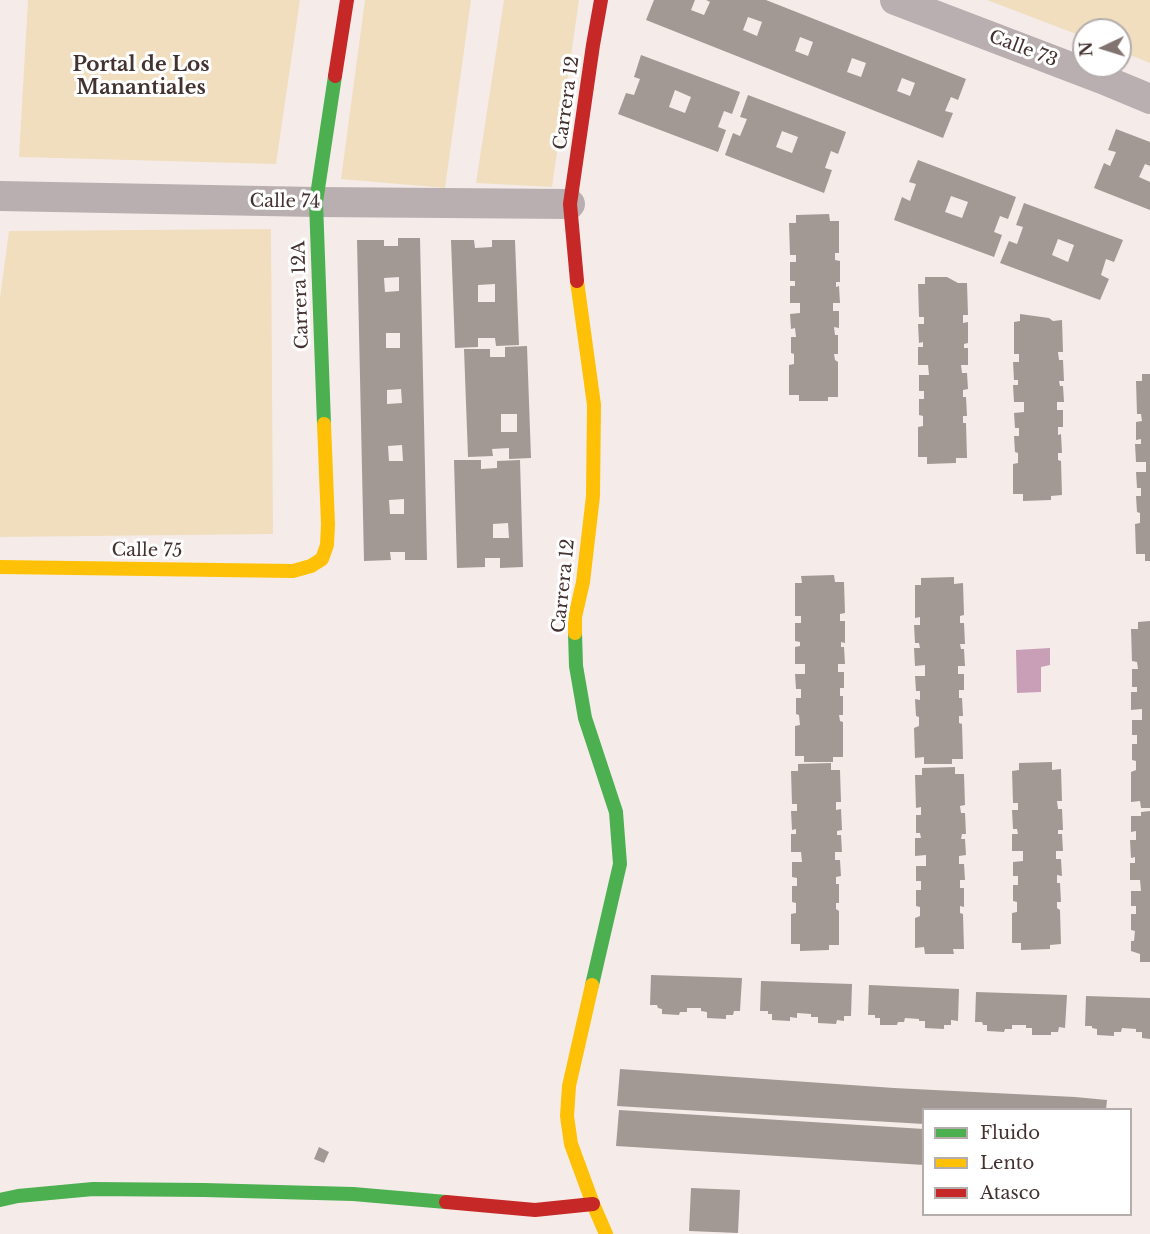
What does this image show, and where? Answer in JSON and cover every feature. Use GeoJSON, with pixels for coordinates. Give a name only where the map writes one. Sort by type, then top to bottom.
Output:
{"type":"FeatureCollection","features":[{"type":"Feature","properties":{"kind":"street","name":"Carrera 12A"},"geometry":{"type":"LineString","coordinates":[[293,571],[311,566],[322,559],[327,545],[316,202],[347,0]]}},
{"type":"Feature","properties":{"kind":"street","name":"Carrera 12"},"geometry":{"type":"LineString","coordinates":[[601,0],[570,204],[577,286],[594,405],[592,496],[583,582],[575,617],[576,666],[585,718],[616,812],[620,864],[569,1086],[567,1116],[572,1144],[606,1234]]}},
{"type":"Feature","properties":{"kind":"street","name":"Calle 73"},"geometry":{"type":"LineString","coordinates":[[895,0],[1150,99]]}},
{"type":"Feature","properties":{"kind":"street","name":"Calle 74"},"geometry":{"type":"LineString","coordinates":[[0,196],[570,204]]}},
{"type":"Feature","properties":{"kind":"street","name":"Calle 75"},"geometry":{"type":"LineString","coordinates":[[0,567],[293,571]]}},
{"type":"Feature","properties":{"kind":"street"},"geometry":{"type":"LineString","coordinates":[[0,1200],[18,1196],[93,1189],[353,1194],[535,1210],[593,1204]]}},
{"type":"Feature","properties":{"kind":"shaded area"},"geometry":{"type":"Polygon","coordinates":[[[28,0],[300,0],[276,164],[19,157],[28,0]]]}},
{"type":"Feature","properties":{"kind":"shaded area"},"geometry":{"type":"Polygon","coordinates":[[[365,0],[471,0],[445,188],[341,179],[365,0]]]}},
{"type":"Feature","properties":{"kind":"shaded area"},"geometry":{"type":"Polygon","coordinates":[[[504,0],[579,0],[552,187],[476,183],[504,0]]]}},
{"type":"Feature","properties":{"kind":"shaded area"},"geometry":{"type":"Polygon","coordinates":[[[987,0],[1150,0],[1150,63],[1132,56],[1132,18],[1072,18],[1072,32],[987,0]]]}},
{"type":"Feature","properties":{"kind":"shaded area"},"geometry":{"type":"Polygon","coordinates":[[[271,229],[273,534],[0,537],[0,298],[9,231],[271,229]]]}},
{"type":"Feature","properties":{"kind":"shaded area"},"geometry":{"type":"Polygon","coordinates":[[[1050,648],[1050,665],[1041,667],[1041,692],[1017,693],[1016,650],[1050,648]]]}},
{"type":"Feature","properties":{"kind":"building"},"geometry":{"type":"Polygon","coordinates":[[[654,0],[695,0],[691,10],[704,15],[710,2],[706,0],[766,0],[966,79],[958,100],[951,97],[945,111],[953,113],[943,138],[646,20],[654,0]],[[748,17],[743,30],[757,36],[762,22],[748,17]],[[800,37],[795,51],[808,56],[813,42],[800,37]],[[852,58],[847,72],[861,77],[866,63],[852,58]],[[902,78],[897,91],[910,96],[915,83],[902,78]]]}},
{"type":"Feature","properties":{"kind":"building"},"geometry":{"type":"Polygon","coordinates":[[[641,55],[740,92],[732,114],[724,111],[718,127],[726,130],[718,152],[618,114],[626,93],[634,95],[640,79],[634,77],[641,55]],[[675,90],[669,107],[685,113],[691,97],[675,90]]]}},
{"type":"Feature","properties":{"kind":"building"},"geometry":{"type":"Polygon","coordinates":[[[748,95],[846,132],[838,154],[831,151],[825,168],[832,170],[824,193],[725,155],[733,133],[740,136],[747,119],[740,117],[748,95]],[[782,131],[776,147],[792,153],[798,137],[782,131]]]}},
{"type":"Feature","properties":{"kind":"building"},"geometry":{"type":"Polygon","coordinates":[[[1116,129],[1150,142],[1150,166],[1145,164],[1139,177],[1150,182],[1150,210],[1094,188],[1104,163],[1110,166],[1116,152],[1108,150],[1116,129]]]}},
{"type":"Feature","properties":{"kind":"building"},"geometry":{"type":"Polygon","coordinates":[[[918,160],[1016,197],[1008,219],[1000,216],[994,232],[1002,235],[994,257],[894,220],[902,197],[910,201],[916,184],[909,182],[918,160]],[[951,196],[945,212],[962,218],[968,202],[951,196]]]}},
{"type":"Feature","properties":{"kind":"building"},"geometry":{"type":"Polygon","coordinates":[[[1024,203],[1123,240],[1114,262],[1106,259],[1101,275],[1109,279],[1100,300],[1000,263],[1009,241],[1017,244],[1023,227],[1016,225],[1024,203]],[[1058,239],[1052,255],[1068,262],[1074,245],[1058,239]]]}},
{"type":"Feature","properties":{"kind":"building"},"geometry":{"type":"Polygon","coordinates":[[[829,214],[830,221],[839,221],[839,253],[835,253],[835,260],[840,261],[840,282],[836,282],[836,287],[839,286],[840,303],[833,303],[833,311],[839,311],[839,328],[834,327],[835,335],[838,335],[838,354],[834,354],[838,362],[838,397],[828,397],[828,401],[799,401],[799,395],[789,395],[789,365],[794,364],[791,337],[796,337],[795,328],[791,329],[790,314],[800,313],[800,303],[790,303],[790,286],[795,286],[795,281],[790,281],[790,262],[796,262],[796,255],[790,255],[789,223],[796,223],[796,215],[829,214]]]}},
{"type":"Feature","properties":{"kind":"building"},"geometry":{"type":"Polygon","coordinates":[[[398,238],[420,238],[427,560],[405,560],[405,552],[390,552],[391,560],[364,561],[357,240],[384,240],[384,246],[398,246],[398,238]],[[399,277],[384,278],[385,292],[399,291],[399,277]],[[386,333],[386,348],[400,348],[400,333],[386,333]],[[401,389],[387,390],[387,404],[402,403],[401,389]],[[402,445],[388,446],[389,461],[403,461],[402,445]],[[404,499],[389,500],[390,514],[404,514],[404,499]]]}},
{"type":"Feature","properties":{"kind":"building"},"geometry":{"type":"Polygon","coordinates":[[[451,240],[474,240],[475,248],[492,247],[492,240],[515,240],[519,345],[496,346],[495,338],[478,338],[478,347],[455,348],[451,240]],[[495,284],[478,285],[478,302],[495,302],[495,284]]]}},
{"type":"Feature","properties":{"kind":"building"},"geometry":{"type":"Polygon","coordinates":[[[925,277],[947,277],[958,283],[967,283],[968,315],[963,315],[963,323],[968,322],[968,343],[964,344],[964,348],[968,348],[968,365],[961,365],[962,373],[967,373],[968,389],[963,390],[963,397],[966,397],[967,416],[963,416],[963,423],[966,423],[967,458],[956,458],[956,463],[927,464],[927,457],[918,457],[918,427],[923,426],[923,416],[919,415],[919,399],[924,399],[924,391],[919,391],[919,375],[929,375],[928,365],[918,365],[918,347],[923,347],[923,342],[919,343],[918,324],[924,324],[924,317],[919,317],[918,284],[925,284],[925,277]]]}},
{"type":"Feature","properties":{"kind":"building"},"geometry":{"type":"Polygon","coordinates":[[[1020,314],[1049,318],[1053,321],[1062,320],[1063,352],[1058,352],[1059,360],[1063,360],[1064,381],[1059,381],[1060,386],[1063,386],[1064,402],[1057,402],[1057,410],[1063,410],[1063,427],[1058,427],[1058,435],[1061,434],[1062,453],[1058,453],[1058,460],[1061,461],[1062,495],[1051,496],[1051,500],[1023,501],[1023,494],[1013,494],[1013,464],[1018,463],[1014,436],[1019,436],[1019,428],[1015,428],[1014,413],[1024,412],[1024,402],[1014,402],[1013,385],[1018,385],[1018,380],[1014,380],[1013,362],[1019,362],[1019,354],[1014,354],[1014,322],[1020,321],[1020,314]]]}},
{"type":"Feature","properties":{"kind":"building"},"geometry":{"type":"Polygon","coordinates":[[[527,346],[531,458],[509,459],[509,448],[492,449],[493,456],[468,457],[464,349],[490,349],[490,357],[505,357],[505,347],[527,346]],[[501,414],[501,432],[517,432],[517,414],[501,414]]]}},
{"type":"Feature","properties":{"kind":"building"},"geometry":{"type":"Polygon","coordinates":[[[1142,374],[1150,374],[1150,561],[1145,561],[1145,554],[1136,554],[1135,524],[1140,523],[1140,513],[1137,512],[1136,496],[1141,496],[1141,488],[1137,488],[1136,472],[1146,472],[1146,462],[1136,462],[1135,444],[1141,444],[1141,439],[1136,440],[1136,422],[1142,421],[1141,414],[1137,414],[1136,381],[1142,381],[1142,374]]]}},
{"type":"Feature","properties":{"kind":"building"},"geometry":{"type":"Polygon","coordinates":[[[454,460],[481,460],[481,469],[497,468],[497,461],[520,460],[523,567],[500,568],[500,558],[485,558],[485,567],[457,568],[454,460]],[[508,523],[493,524],[493,538],[509,538],[508,523]]]}},
{"type":"Feature","properties":{"kind":"building"},"geometry":{"type":"Polygon","coordinates":[[[834,575],[835,582],[844,582],[845,613],[840,614],[840,621],[845,621],[845,643],[841,642],[841,647],[844,647],[845,664],[838,664],[838,672],[844,672],[844,688],[840,688],[840,696],[843,696],[843,715],[839,715],[840,721],[843,722],[843,757],[833,757],[833,762],[804,762],[804,756],[795,756],[795,726],[800,725],[799,715],[796,714],[796,698],[801,698],[801,689],[796,689],[795,674],[805,674],[805,664],[795,664],[795,647],[800,646],[800,642],[795,641],[795,623],[801,623],[801,616],[795,616],[795,583],[802,583],[801,576],[834,575]]]}},
{"type":"Feature","properties":{"kind":"building"},"geometry":{"type":"Polygon","coordinates":[[[954,577],[954,584],[963,583],[964,615],[960,616],[960,623],[964,623],[965,644],[960,644],[961,649],[964,649],[965,666],[958,666],[958,674],[964,674],[964,690],[959,690],[959,698],[962,698],[963,716],[959,716],[959,723],[962,724],[963,759],[952,759],[952,764],[924,764],[924,757],[915,758],[914,728],[919,726],[919,717],[916,716],[915,699],[920,700],[920,691],[916,691],[915,676],[925,676],[925,665],[915,666],[914,648],[920,648],[919,643],[915,643],[914,625],[920,625],[920,617],[915,618],[915,585],[921,585],[921,578],[954,577]]]}},
{"type":"Feature","properties":{"kind":"building"},"geometry":{"type":"Polygon","coordinates":[[[1150,621],[1150,808],[1141,808],[1140,801],[1131,802],[1131,772],[1136,770],[1136,761],[1132,760],[1132,744],[1137,744],[1137,735],[1132,735],[1132,720],[1142,720],[1142,709],[1131,710],[1131,692],[1137,692],[1137,687],[1132,687],[1132,669],[1138,669],[1137,662],[1132,661],[1131,629],[1138,629],[1138,622],[1150,621]]]}},
{"type":"Feature","properties":{"kind":"building"},"geometry":{"type":"Polygon","coordinates":[[[1052,762],[1052,770],[1061,769],[1062,801],[1057,801],[1058,809],[1062,809],[1063,830],[1058,830],[1058,834],[1062,834],[1063,851],[1056,851],[1056,859],[1061,859],[1062,876],[1057,875],[1057,883],[1060,883],[1061,902],[1057,902],[1057,908],[1060,910],[1061,944],[1050,945],[1050,949],[1021,950],[1021,943],[1012,943],[1012,913],[1017,912],[1017,902],[1013,901],[1013,885],[1018,885],[1018,876],[1013,876],[1013,862],[1023,861],[1023,851],[1012,851],[1012,834],[1018,834],[1017,829],[1013,829],[1012,810],[1018,810],[1018,803],[1013,803],[1012,771],[1019,770],[1019,763],[1052,762]]]}},
{"type":"Feature","properties":{"kind":"building"},"geometry":{"type":"Polygon","coordinates":[[[831,763],[831,770],[840,770],[841,802],[836,802],[836,810],[841,809],[842,830],[837,831],[837,835],[841,835],[842,852],[835,852],[835,860],[840,860],[841,876],[836,877],[836,884],[839,884],[839,903],[836,903],[836,909],[839,911],[839,945],[829,945],[829,950],[800,951],[800,944],[791,944],[791,914],[796,913],[796,903],[792,902],[792,886],[797,886],[797,878],[792,877],[792,862],[802,862],[801,852],[791,852],[791,834],[796,834],[796,829],[792,830],[791,811],[797,811],[797,804],[792,804],[791,771],[798,771],[798,764],[831,763]]]}},
{"type":"Feature","properties":{"kind":"building"},"geometry":{"type":"Polygon","coordinates":[[[955,767],[955,774],[964,774],[965,805],[960,806],[961,813],[965,813],[966,834],[962,834],[961,839],[965,839],[966,855],[959,856],[959,864],[964,864],[965,880],[960,880],[960,888],[964,888],[964,907],[960,906],[960,913],[963,914],[964,949],[953,949],[954,954],[925,954],[924,947],[915,948],[915,918],[920,916],[920,907],[916,906],[916,890],[921,890],[921,881],[916,881],[916,866],[926,866],[926,855],[915,856],[915,838],[921,838],[920,833],[916,833],[916,815],[921,815],[921,807],[916,808],[915,775],[922,775],[922,768],[955,767]]]}},
{"type":"Feature","properties":{"kind":"building"},"geometry":{"type":"Polygon","coordinates":[[[1150,811],[1150,962],[1140,962],[1140,954],[1131,951],[1131,941],[1134,941],[1135,931],[1131,930],[1131,914],[1136,914],[1136,906],[1131,906],[1131,891],[1141,891],[1140,880],[1130,880],[1130,863],[1135,863],[1135,857],[1131,858],[1130,840],[1136,840],[1136,831],[1131,832],[1131,816],[1141,816],[1141,812],[1150,811]]]}},
{"type":"Feature","properties":{"kind":"building"},"geometry":{"type":"Polygon","coordinates":[[[651,975],[742,978],[740,1011],[734,1011],[733,1015],[726,1015],[726,1019],[707,1018],[707,1012],[701,1011],[701,1008],[687,1008],[687,1012],[680,1012],[679,1015],[662,1014],[662,1009],[657,1005],[650,1005],[651,975]]]}},
{"type":"Feature","properties":{"kind":"building"},"geometry":{"type":"Polygon","coordinates":[[[761,981],[852,984],[851,1016],[844,1016],[844,1021],[837,1020],[836,1024],[818,1023],[818,1017],[797,1013],[797,1018],[790,1017],[790,1021],[772,1020],[772,1014],[768,1014],[768,1011],[760,1011],[761,981]]]}},
{"type":"Feature","properties":{"kind":"building"},"geometry":{"type":"Polygon","coordinates":[[[869,985],[959,989],[958,1021],[951,1020],[951,1025],[944,1025],[944,1029],[925,1028],[925,1021],[905,1018],[904,1022],[898,1022],[897,1025],[880,1025],[880,1018],[868,1015],[869,985]]]}},
{"type":"Feature","properties":{"kind":"building"},"geometry":{"type":"Polygon","coordinates":[[[976,992],[1067,995],[1065,1028],[1059,1027],[1058,1032],[1051,1032],[1051,1035],[1032,1035],[1032,1028],[1026,1028],[1026,1025],[1012,1025],[1012,1029],[1005,1029],[1004,1032],[987,1031],[987,1025],[975,1022],[976,992]]]}},
{"type":"Feature","properties":{"kind":"building"},"geometry":{"type":"Polygon","coordinates":[[[1086,996],[1150,998],[1150,1039],[1142,1038],[1142,1032],[1136,1032],[1136,1029],[1122,1028],[1121,1032],[1114,1032],[1114,1036],[1097,1035],[1097,1029],[1085,1026],[1086,996]]]}},
{"type":"Feature","properties":{"kind":"building"},"geometry":{"type":"Polygon","coordinates":[[[620,1069],[1107,1100],[1106,1108],[922,1108],[922,1124],[617,1106],[620,1069]]]}},
{"type":"Feature","properties":{"kind":"building"},"geometry":{"type":"Polygon","coordinates":[[[619,1110],[922,1129],[922,1165],[616,1146],[619,1110]]]}},
{"type":"Feature","properties":{"kind":"building"},"geometry":{"type":"Polygon","coordinates":[[[319,1147],[329,1152],[324,1163],[314,1159],[319,1147]]]}},
{"type":"Feature","properties":{"kind":"building"},"geometry":{"type":"Polygon","coordinates":[[[691,1188],[740,1190],[738,1233],[689,1231],[691,1188]]]}},
{"type":"Feature","properties":{"kind":"traffic: fast"},"geometry":{"type":"LineString","coordinates":[[324,424],[316,202],[335,76]]}},
{"type":"Feature","properties":{"kind":"traffic: fast"},"geometry":{"type":"LineString","coordinates":[[575,633],[576,666],[585,718],[616,812],[620,864],[592,985]]}},
{"type":"Feature","properties":{"kind":"traffic: fast"},"geometry":{"type":"LineString","coordinates":[[0,1200],[18,1196],[93,1189],[353,1194],[446,1202]]}},
{"type":"Feature","properties":{"kind":"traffic: slow"},"geometry":{"type":"LineString","coordinates":[[575,633],[575,617],[583,582],[593,496],[594,405],[577,281]]}},
{"type":"Feature","properties":{"kind":"traffic: slow"},"geometry":{"type":"LineString","coordinates":[[0,567],[293,571],[311,566],[322,559],[327,545],[324,424]]}},
{"type":"Feature","properties":{"kind":"traffic: slow"},"geometry":{"type":"LineString","coordinates":[[592,985],[569,1086],[567,1116],[571,1144],[606,1234]]}},
{"type":"Feature","properties":{"kind":"traffic: jam"},"geometry":{"type":"LineString","coordinates":[[335,76],[347,0]]}},
{"type":"Feature","properties":{"kind":"traffic: jam"},"geometry":{"type":"LineString","coordinates":[[577,281],[570,204],[601,0]]}},
{"type":"Feature","properties":{"kind":"traffic: jam"},"geometry":{"type":"LineString","coordinates":[[446,1202],[535,1210],[593,1204]]}},
{"type":"Feature","properties":{"kind":"district","name":"Portal de Los Manantiales"},"geometry":{"type":"Point","coordinates":[141,76]}}]}
